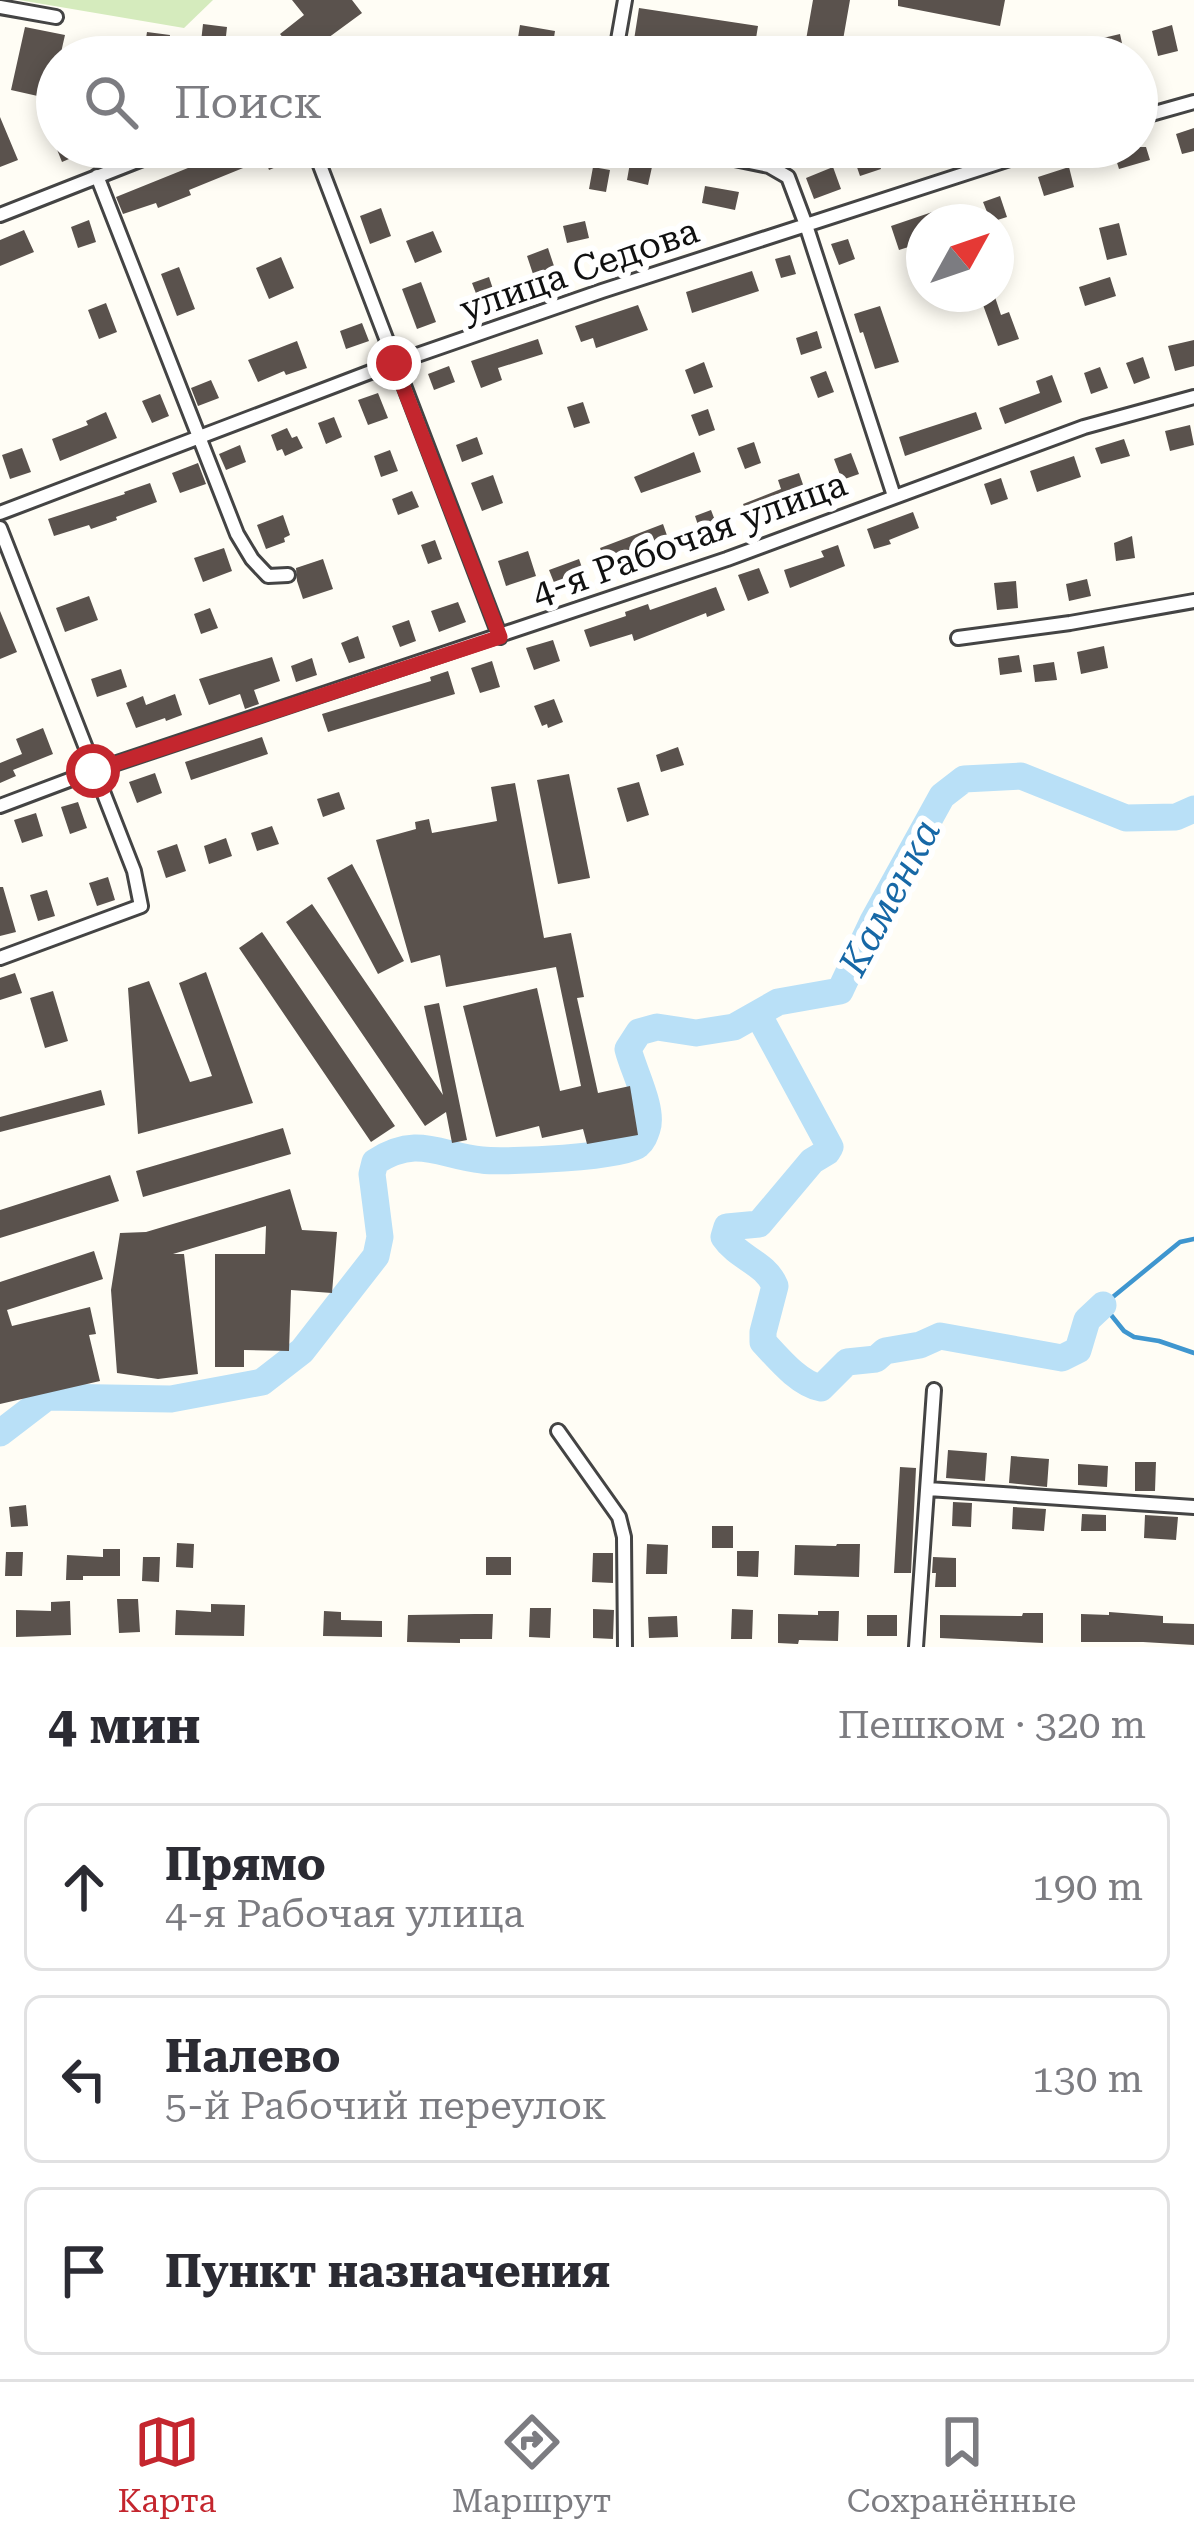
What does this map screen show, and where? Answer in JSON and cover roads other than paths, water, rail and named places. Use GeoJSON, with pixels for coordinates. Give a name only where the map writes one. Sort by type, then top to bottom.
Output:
{"type":"FeatureCollection","features":[{"type":"Feature","properties":{"kind":"street"},"geometry":{"type":"LineString","coordinates":[[619,36],[625,0]]}},
{"type":"Feature","properties":{"kind":"street"},"geometry":{"type":"LineString","coordinates":[[0,8],[56,17]]}},
{"type":"Feature","properties":{"kind":"street"},"geometry":{"type":"LineString","coordinates":[[1158,112],[1194,102]]}},
{"type":"Feature","properties":{"kind":"street"},"geometry":{"type":"LineString","coordinates":[[0,215],[118,168]]}},
{"type":"Feature","properties":{"kind":"street"},"geometry":{"type":"LineString","coordinates":[[322,168],[500,637]]}},
{"type":"Feature","properties":{"kind":"street"},"geometry":{"type":"LineString","coordinates":[[772,168],[788,177],[806,225],[894,496]]}},
{"type":"Feature","properties":{"kind":"street","name":"улица Седова"},"geometry":{"type":"LineString","coordinates":[[0,513],[394,363],[982,168]]}},
{"type":"Feature","properties":{"kind":"street"},"geometry":{"type":"LineString","coordinates":[[97,176],[237,534],[268,576],[288,575]]}},
{"type":"Feature","properties":{"kind":"street","name":"4-я Рабочая улица"},"geometry":{"type":"LineString","coordinates":[[0,806],[727,559],[1084,427],[1194,397]]}},
{"type":"Feature","properties":{"kind":"street"},"geometry":{"type":"LineString","coordinates":[[0,528],[134,871],[141,906],[0,958]]}},
{"type":"Feature","properties":{"kind":"street"},"geometry":{"type":"LineString","coordinates":[[958,638],[1194,601]]}},
{"type":"Feature","properties":{"kind":"street"},"geometry":{"type":"LineString","coordinates":[[916,1647],[934,1390]]}},
{"type":"Feature","properties":{"kind":"street"},"geometry":{"type":"LineString","coordinates":[[558,1431],[619,1517],[624,1537],[626,1647]]}},
{"type":"Feature","properties":{"kind":"street"},"geometry":{"type":"LineString","coordinates":[[928,1489],[1194,1507]]}},
{"type":"Feature","properties":{"kind":"waterway","name":"Каменка"},"geometry":{"type":"LineString","coordinates":[[0,1433],[47,1397],[171,1399],[262,1382],[302,1351],[376,1256],[380,1237],[372,1174],[375,1162],[390,1154],[417,1148],[514,1161],[589,1156],[638,1145],[647,1129],[648,1111],[628,1049],[639,1032],[657,1027],[696,1033],[734,1027],[778,1002],[840,991],[942,796],[964,779],[1021,776],[1126,818],[1176,817],[1194,809]]}},
{"type":"Feature","properties":{"kind":"waterway"},"geometry":{"type":"LineString","coordinates":[[758,1014],[830,1147],[812,1161],[759,1224],[727,1227],[724,1237],[771,1278],[775,1286],[763,1342],[797,1376],[821,1388],[847,1362],[876,1359],[885,1351],[940,1336],[1062,1358],[1078,1350],[1087,1320],[1103,1305]]}},
{"type":"Feature","properties":{"kind":"waterway"},"geometry":{"type":"LineString","coordinates":[[1194,1239],[1180,1242],[1103,1305],[1134,1337],[1194,1353]]}}]}
